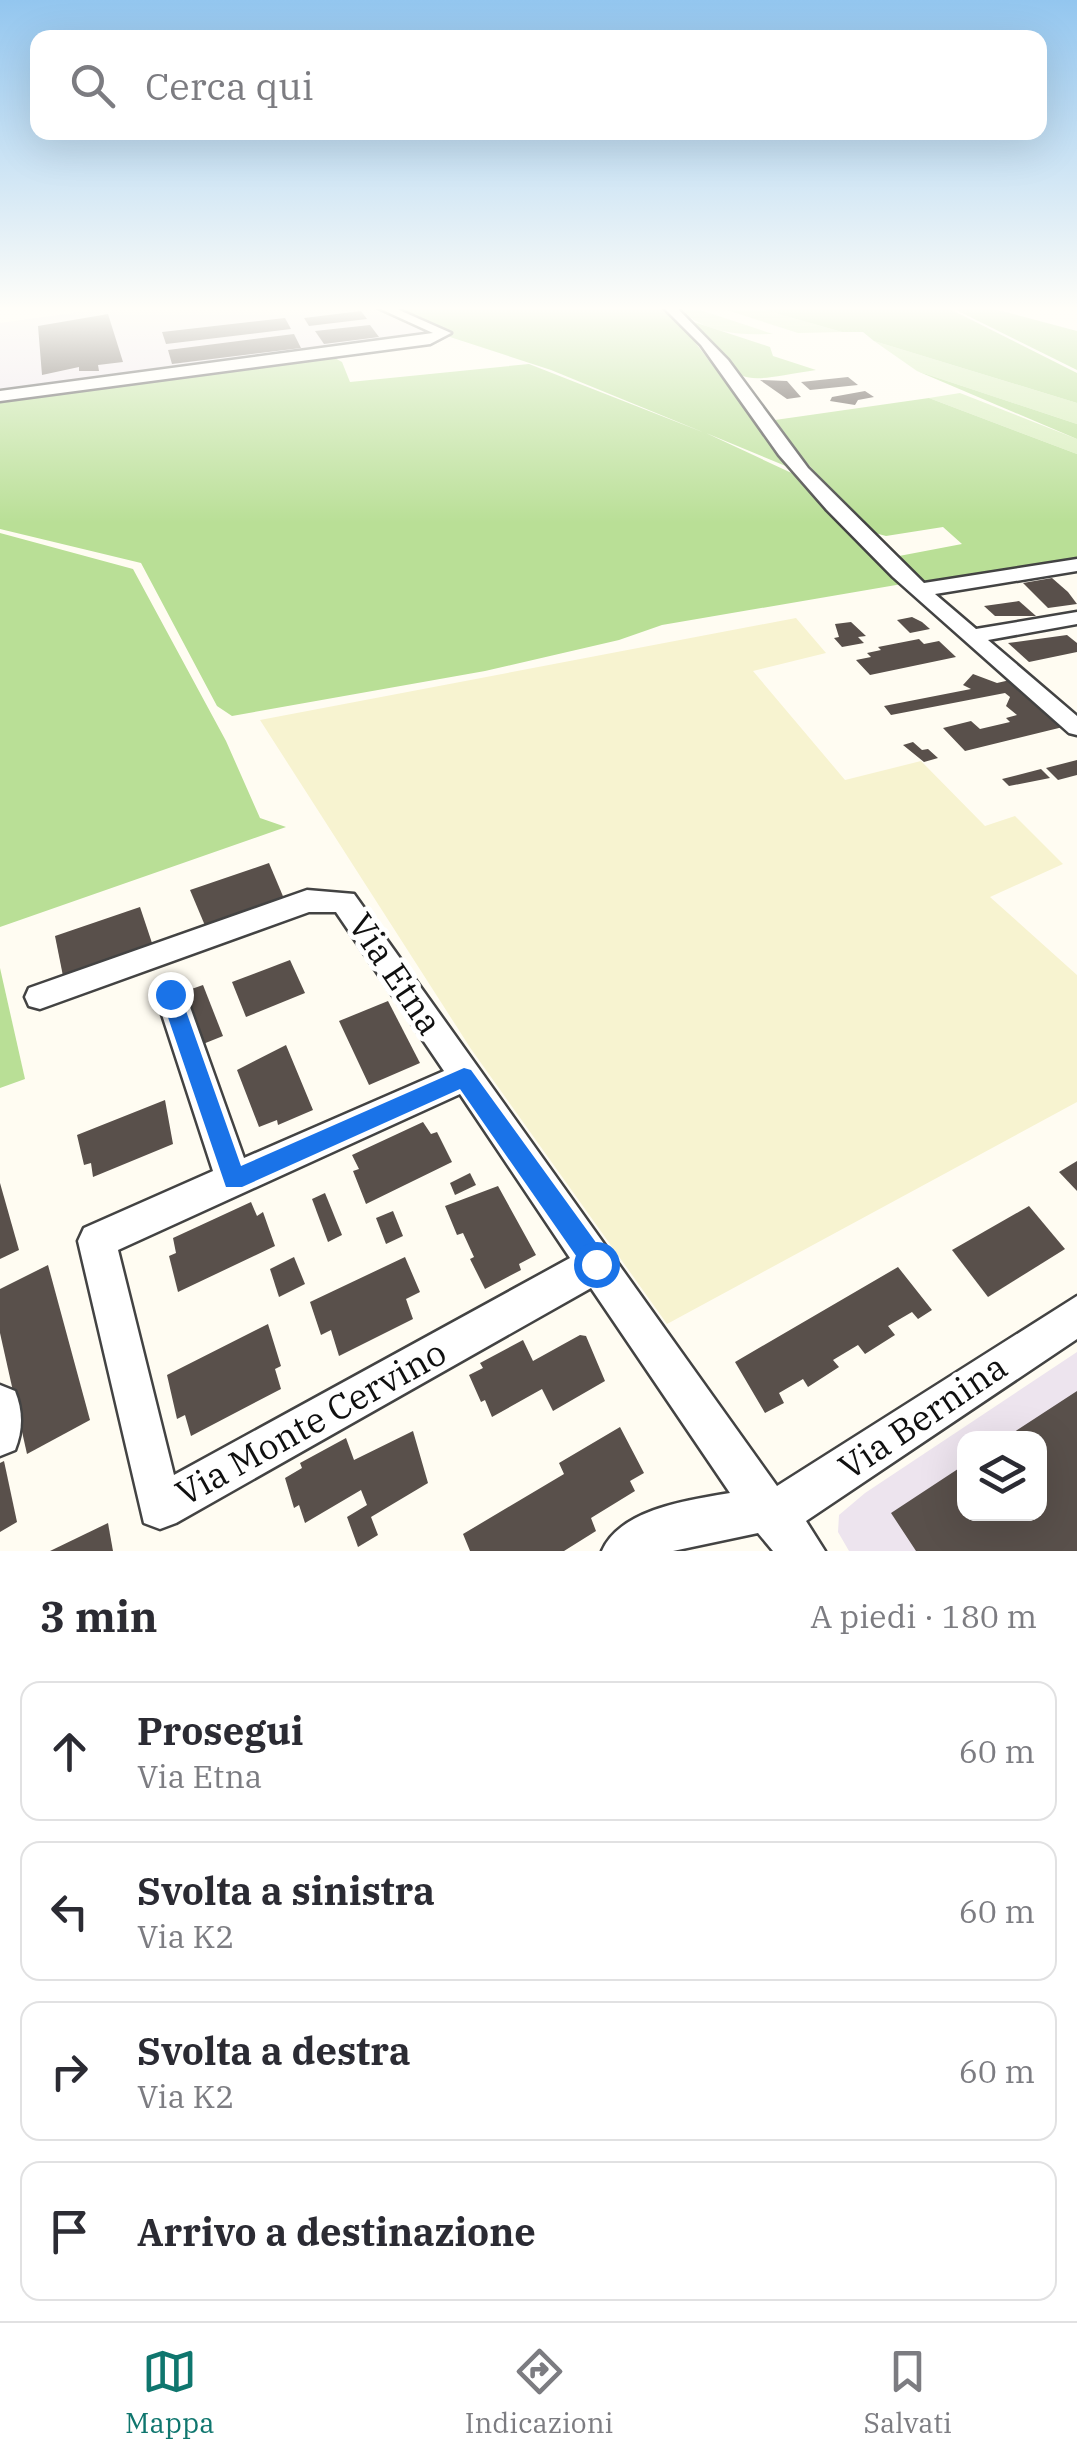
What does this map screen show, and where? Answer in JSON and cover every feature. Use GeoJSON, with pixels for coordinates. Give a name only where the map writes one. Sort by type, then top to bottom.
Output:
{"type":"FeatureCollection","features":[{"type":"Feature","properties":{"kind":"street"},"geometry":{"type":"LineString","coordinates":[[0,396],[135,378]]}},
{"type":"Feature","properties":{"kind":"street"},"geometry":{"type":"LineString","coordinates":[[732,378],[803,474],[921,590],[973,636],[1067,708],[1077,728]]}},
{"type":"Feature","properties":{"kind":"street"},"geometry":{"type":"LineString","coordinates":[[921,590],[1077,566]]}},
{"type":"Feature","properties":{"kind":"street"},"geometry":{"type":"LineString","coordinates":[[973,636],[1077,618]]}},
{"type":"Feature","properties":{"kind":"street","name":"Via Etna"},"geometry":{"type":"LineString","coordinates":[[40,996],[308,901],[328,898],[352,908],[464,1077],[766,1508],[802,1551]]}},
{"type":"Feature","properties":{"kind":"street"},"geometry":{"type":"LineString","coordinates":[[170,994],[234,1180],[464,1077]]}},
{"type":"Feature","properties":{"kind":"street","name":"Via Monte Cervino"},"geometry":{"type":"LineString","coordinates":[[234,1180],[97,1240],[160,1507],[596,1264]]}},
{"type":"Feature","properties":{"kind":"street","name":"Via Bernina"},"geometry":{"type":"LineString","coordinates":[[625,1551],[644,1538],[697,1520],[790,1506],[1077,1316]]}},
{"type":"Feature","properties":{"kind":"street"},"geometry":{"type":"LineString","coordinates":[[0,1406],[0,1435]]}},
{"type":"Feature","properties":{"kind":"shaded area"},"geometry":{"type":"Polygon","coordinates":[[[0,378],[114,378],[0,393],[0,378]]]}},
{"type":"Feature","properties":{"kind":"shaded area"},"geometry":{"type":"Polygon","coordinates":[[[796,618],[826,653],[753,671],[845,780],[921,761],[985,826],[1015,816],[1063,864],[990,897],[1077,975],[1077,1102],[667,1324],[471,1049],[260,720],[796,618]]]}},
{"type":"Feature","properties":{"kind":"shaded area"},"geometry":{"type":"Polygon","coordinates":[[[1077,1352],[1077,1551],[849,1551],[838,1532],[839,1515],[957,1432],[957,1521],[1047,1521],[1047,1431],[958,1431],[1077,1352]]]}},
{"type":"Feature","properties":{"kind":"green space"},"geometry":{"type":"Polygon","coordinates":[[[150,378],[349,378],[350,382],[386,378],[566,378],[705,433],[571,378],[723,378],[793,469],[706,433],[798,476],[902,584],[662,625],[619,640],[485,671],[232,716],[217,706],[141,563],[0,529],[0,397],[150,378]]]}},
{"type":"Feature","properties":{"kind":"green space"},"geometry":{"type":"Polygon","coordinates":[[[934,378],[1077,424],[1077,439],[934,378]]]}},
{"type":"Feature","properties":{"kind":"green space"},"geometry":{"type":"Polygon","coordinates":[[[939,378],[996,378],[1077,403],[1077,424],[939,378]]]}},
{"type":"Feature","properties":{"kind":"green space"},"geometry":{"type":"Polygon","coordinates":[[[996,378],[1077,378],[1077,403],[996,378]]]}},
{"type":"Feature","properties":{"kind":"green space"},"geometry":{"type":"Polygon","coordinates":[[[960,393],[1077,439],[1077,454],[929,398],[960,393]]]}},
{"type":"Feature","properties":{"kind":"green space"},"geometry":{"type":"Polygon","coordinates":[[[929,398],[1077,454],[1077,563],[932,583],[917,579],[899,556],[962,544],[943,527],[886,536],[871,532],[768,421],[929,398]]]}},
{"type":"Feature","properties":{"kind":"green space"},"geometry":{"type":"Polygon","coordinates":[[[0,533],[133,569],[226,741],[260,818],[286,827],[0,927],[0,533]]]}},
{"type":"Feature","properties":{"kind":"green space"},"geometry":{"type":"Polygon","coordinates":[[[0,968],[25,1079],[0,1088],[0,968]]]}},
{"type":"Feature","properties":{"kind":"building"},"geometry":{"type":"Polygon","coordinates":[[[850,378],[858,385],[810,390],[801,382],[850,378]]]}},
{"type":"Feature","properties":{"kind":"building"},"geometry":{"type":"Polygon","coordinates":[[[760,380],[787,381],[801,397],[787,399],[760,380]]]}},
{"type":"Feature","properties":{"kind":"building"},"geometry":{"type":"Polygon","coordinates":[[[865,391],[874,397],[858,400],[855,405],[830,401],[832,397],[865,391]]]}},
{"type":"Feature","properties":{"kind":"building"},"geometry":{"type":"Polygon","coordinates":[[[1052,578],[1077,604],[1048,608],[1023,583],[1052,578]]]}},
{"type":"Feature","properties":{"kind":"building"},"geometry":{"type":"Polygon","coordinates":[[[1019,601],[1036,616],[995,616],[984,606],[1019,601]]]}},
{"type":"Feature","properties":{"kind":"building"},"geometry":{"type":"Polygon","coordinates":[[[912,617],[930,629],[910,633],[897,620],[912,617]]]}},
{"type":"Feature","properties":{"kind":"building"},"geometry":{"type":"Polygon","coordinates":[[[851,622],[866,636],[858,637],[864,643],[842,647],[834,638],[839,637],[835,624],[851,622]]]}},
{"type":"Feature","properties":{"kind":"building"},"geometry":{"type":"Polygon","coordinates":[[[1067,635],[1077,643],[1077,652],[1029,662],[1008,643],[1067,635]]]}},
{"type":"Feature","properties":{"kind":"building"},"geometry":{"type":"Polygon","coordinates":[[[919,639],[924,644],[939,641],[956,657],[870,675],[856,660],[871,657],[867,653],[881,650],[878,647],[919,639]]]}},
{"type":"Feature","properties":{"kind":"building"},"geometry":{"type":"Polygon","coordinates":[[[973,674],[997,683],[1010,680],[1063,727],[965,751],[943,728],[971,721],[980,729],[1010,722],[1006,718],[1017,715],[1006,706],[1010,697],[1005,693],[891,715],[884,706],[971,689],[963,685],[973,674]]]}},
{"type":"Feature","properties":{"kind":"building"},"geometry":{"type":"Polygon","coordinates":[[[913,742],[938,758],[924,762],[903,745],[913,742]]]}},
{"type":"Feature","properties":{"kind":"building"},"geometry":{"type":"Polygon","coordinates":[[[1077,760],[1077,775],[1058,780],[1046,768],[1077,760]]]}},
{"type":"Feature","properties":{"kind":"building"},"geometry":{"type":"Polygon","coordinates":[[[1041,769],[1050,778],[1009,786],[1002,779],[1041,769]]]}},
{"type":"Feature","properties":{"kind":"building"},"geometry":{"type":"Polygon","coordinates":[[[269,863],[285,901],[206,928],[190,890],[269,863]]]}},
{"type":"Feature","properties":{"kind":"building"},"geometry":{"type":"Polygon","coordinates":[[[140,907],[154,949],[64,981],[55,936],[140,907]]]}},
{"type":"Feature","properties":{"kind":"building"},"geometry":{"type":"Polygon","coordinates":[[[290,960],[305,993],[246,1017],[232,982],[290,960]]]}},
{"type":"Feature","properties":{"kind":"building"},"geometry":{"type":"Polygon","coordinates":[[[203,985],[223,1036],[203,1044],[183,992],[203,985]]]}},
{"type":"Feature","properties":{"kind":"building"},"geometry":{"type":"Polygon","coordinates":[[[388,1001],[420,1063],[369,1085],[339,1021],[388,1001]]]}},
{"type":"Feature","properties":{"kind":"building"},"geometry":{"type":"Polygon","coordinates":[[[286,1045],[313,1110],[278,1125],[277,1120],[259,1127],[237,1070],[286,1045]]]}},
{"type":"Feature","properties":{"kind":"building"},"geometry":{"type":"Polygon","coordinates":[[[165,1100],[173,1144],[93,1177],[91,1163],[84,1165],[77,1135],[165,1100]]]}},
{"type":"Feature","properties":{"kind":"building"},"geometry":{"type":"Polygon","coordinates":[[[423,1122],[431,1134],[437,1132],[452,1162],[366,1204],[353,1171],[359,1169],[352,1155],[423,1122]]]}},
{"type":"Feature","properties":{"kind":"building"},"geometry":{"type":"Polygon","coordinates":[[[1077,1161],[1077,1191],[1059,1172],[1077,1161]]]}},
{"type":"Feature","properties":{"kind":"building"},"geometry":{"type":"Polygon","coordinates":[[[470,1173],[476,1185],[455,1195],[450,1183],[470,1173]]]}},
{"type":"Feature","properties":{"kind":"building"},"geometry":{"type":"Polygon","coordinates":[[[0,1183],[19,1250],[0,1259],[0,1183]]]}},
{"type":"Feature","properties":{"kind":"building"},"geometry":{"type":"Polygon","coordinates":[[[498,1186],[536,1255],[519,1264],[521,1270],[485,1289],[463,1233],[457,1235],[445,1206],[498,1186]]]}},
{"type":"Feature","properties":{"kind":"building"},"geometry":{"type":"Polygon","coordinates":[[[325,1193],[342,1235],[328,1242],[312,1199],[325,1193]]]}},
{"type":"Feature","properties":{"kind":"building"},"geometry":{"type":"Polygon","coordinates":[[[251,1202],[257,1216],[263,1212],[275,1246],[178,1292],[169,1256],[176,1253],[173,1238],[251,1202]]]}},
{"type":"Feature","properties":{"kind":"building"},"geometry":{"type":"Polygon","coordinates":[[[1029,1206],[1065,1249],[988,1297],[952,1250],[1029,1206]]]}},
{"type":"Feature","properties":{"kind":"building"},"geometry":{"type":"Polygon","coordinates":[[[393,1211],[403,1236],[386,1244],[376,1218],[393,1211]]]}},
{"type":"Feature","properties":{"kind":"building"},"geometry":{"type":"Polygon","coordinates":[[[294,1257],[305,1284],[279,1297],[270,1269],[294,1257]]]}},
{"type":"Feature","properties":{"kind":"building"},"geometry":{"type":"Polygon","coordinates":[[[405,1257],[420,1292],[406,1299],[413,1319],[339,1356],[331,1330],[321,1335],[310,1302],[405,1257]]]}},
{"type":"Feature","properties":{"kind":"building"},"geometry":{"type":"Polygon","coordinates":[[[48,1265],[90,1420],[27,1454],[0,1333],[0,1289],[48,1265]]]}},
{"type":"Feature","properties":{"kind":"building"},"geometry":{"type":"Polygon","coordinates":[[[898,1267],[932,1310],[918,1319],[912,1312],[888,1326],[895,1335],[865,1354],[858,1345],[833,1360],[839,1367],[808,1387],[803,1379],[779,1393],[784,1403],[765,1413],[735,1362],[898,1267]]]}},
{"type":"Feature","properties":{"kind":"building"},"geometry":{"type":"Polygon","coordinates":[[[268,1324],[281,1366],[275,1369],[281,1389],[191,1436],[185,1415],[177,1419],[167,1375],[268,1324]]]}},
{"type":"Feature","properties":{"kind":"building"},"geometry":{"type":"Polygon","coordinates":[[[580,1335],[586,1336],[605,1381],[553,1411],[542,1389],[492,1417],[469,1375],[483,1368],[480,1363],[523,1340],[533,1361],[580,1335]]]}},
{"type":"Feature","properties":{"kind":"building"},"geometry":{"type":"Polygon","coordinates":[[[1077,1391],[1077,1551],[916,1551],[891,1513],[957,1470],[957,1521],[1047,1521],[1047,1431],[1016,1431],[1077,1391]]]}},
{"type":"Feature","properties":{"kind":"building"},"geometry":{"type":"Polygon","coordinates":[[[620,1427],[644,1473],[630,1481],[635,1491],[591,1518],[596,1531],[564,1551],[470,1551],[463,1534],[564,1474],[559,1463],[620,1427]]]}},
{"type":"Feature","properties":{"kind":"building"},"geometry":{"type":"Polygon","coordinates":[[[413,1431],[428,1483],[371,1517],[378,1535],[358,1547],[347,1517],[367,1505],[361,1490],[305,1523],[299,1505],[294,1508],[285,1478],[302,1468],[300,1463],[346,1438],[354,1460],[413,1431]]]}},
{"type":"Feature","properties":{"kind":"building"},"geometry":{"type":"Polygon","coordinates":[[[4,1461],[17,1522],[0,1532],[0,1463],[4,1461]]]}},
{"type":"Feature","properties":{"kind":"building"},"geometry":{"type":"Polygon","coordinates":[[[108,1523],[113,1551],[50,1551],[108,1523]]]}},
{"type":"Feature","properties":{"kind":"route"},"geometry":{"type":"LineString","coordinates":[[170,994],[234,1180],[464,1077],[596,1264]]}}]}
